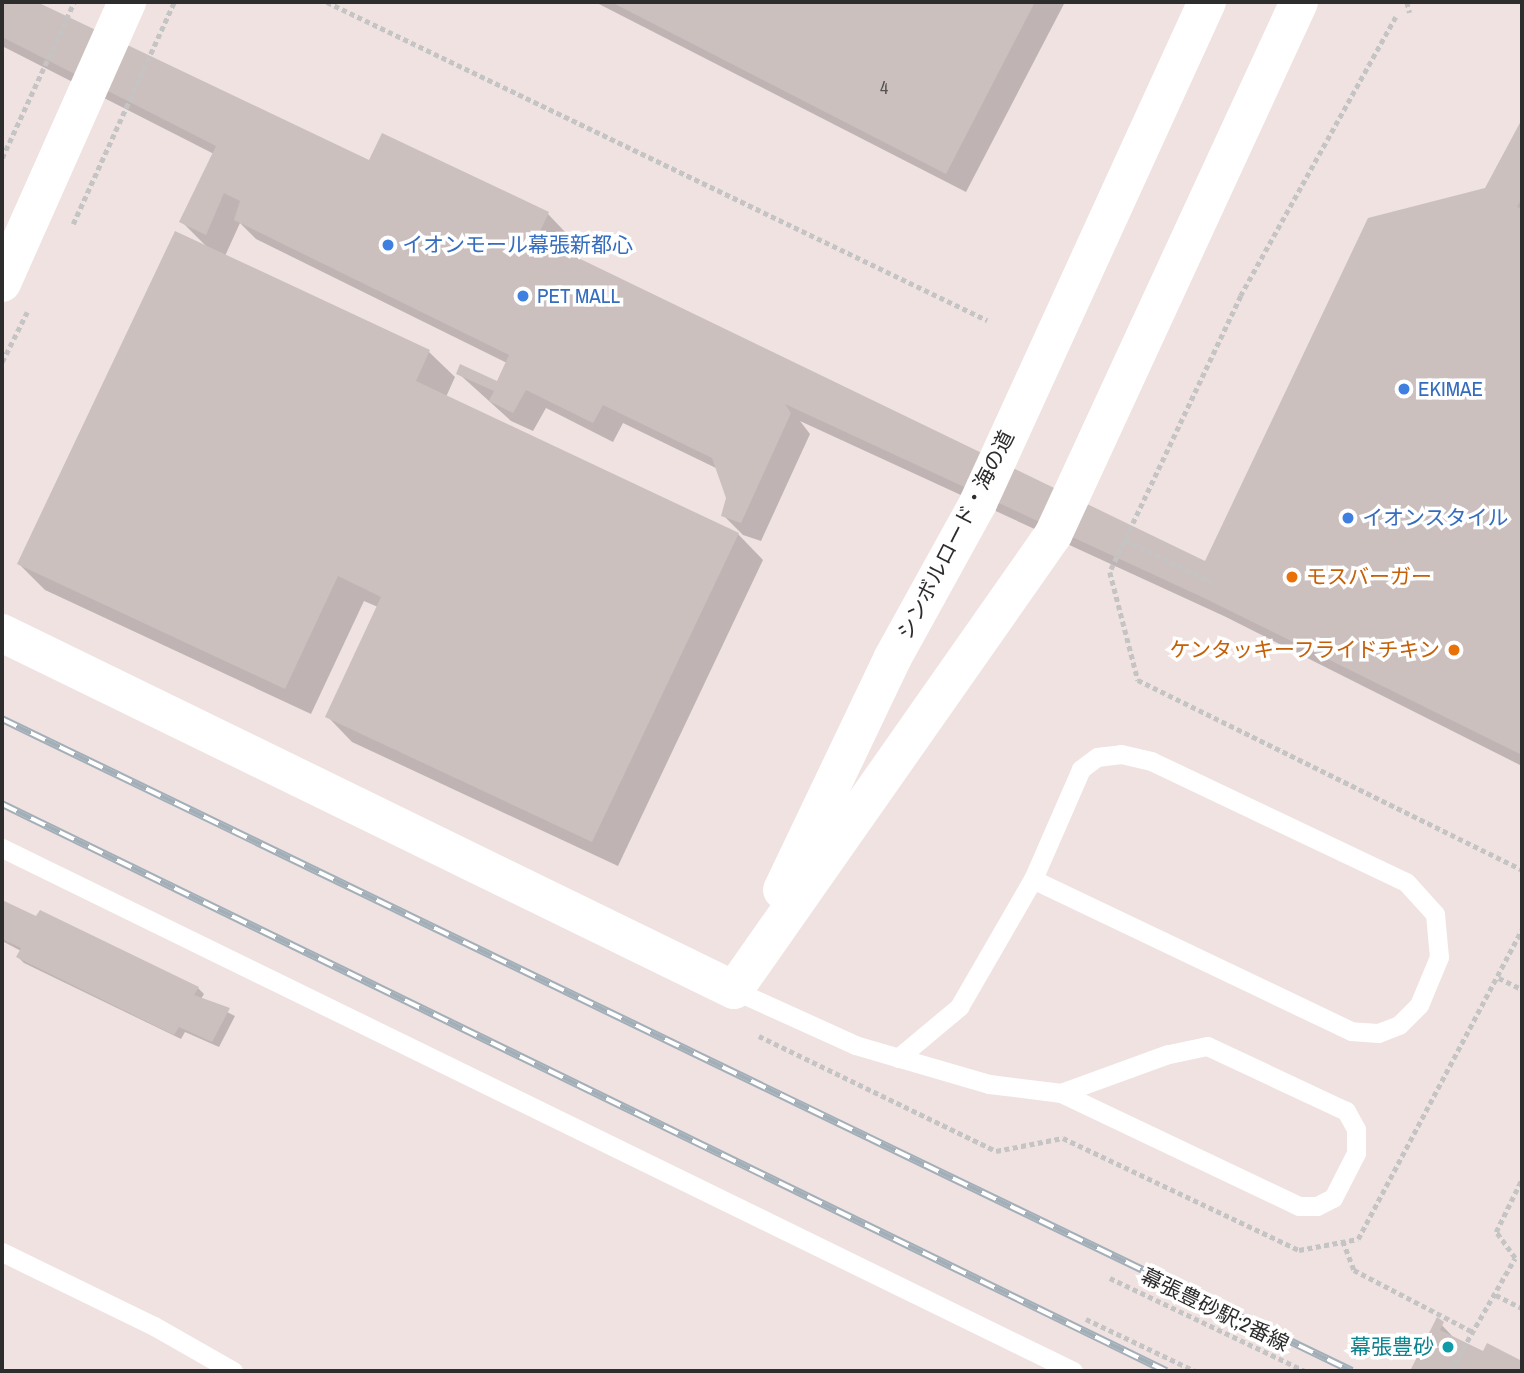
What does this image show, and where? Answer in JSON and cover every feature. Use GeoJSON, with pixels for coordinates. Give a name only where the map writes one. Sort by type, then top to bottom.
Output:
{"type":"FeatureCollection","features":[{"type":"Feature","properties":{"kind":"street"},"geometry":{"type":"LineString","coordinates":[[2,283],[127,2]]}},
{"type":"Feature","properties":{"kind":"street","name":"シンボルロード・海の道"},"geometry":{"type":"LineString","coordinates":[[734,990],[892,659],[978,503],[1207,2]]}},
{"type":"Feature","properties":{"kind":"street"},"geometry":{"type":"LineString","coordinates":[[2,633],[734,990],[1053,535],[1299,2]]}},
{"type":"Feature","properties":{"kind":"lane"},"geometry":{"type":"LineString","coordinates":[[898,1058],[959,1007],[1033,879],[1081,769],[1097,757],[1121,754],[1151,761],[1406,882],[1435,914],[1439,957],[1419,1005],[1399,1025],[1378,1033],[1351,1031],[1033,879]]}},
{"type":"Feature","properties":{"kind":"lane"},"geometry":{"type":"LineString","coordinates":[[2,848],[1073,1371]]}},
{"type":"Feature","properties":{"kind":"lane"},"geometry":{"type":"LineString","coordinates":[[734,990],[855,1045],[989,1084],[1061,1093],[1299,1206],[1317,1206],[1333,1198],[1356,1153],[1356,1129],[1346,1111],[1207,1046],[1168,1054],[1061,1093]]}},
{"type":"Feature","properties":{"kind":"lane"},"geometry":{"type":"LineString","coordinates":[[2,1252],[154,1326],[233,1371]]}},
{"type":"Feature","properties":{"kind":"path"},"geometry":{"type":"LineString","coordinates":[[2,158],[74,2]]}},
{"type":"Feature","properties":{"kind":"path"},"geometry":{"type":"LineString","coordinates":[[327,2],[987,320]]}},
{"type":"Feature","properties":{"kind":"path"},"geometry":{"type":"LineString","coordinates":[[1407,2],[1410,13]]}},
{"type":"Feature","properties":{"kind":"path"},"geometry":{"type":"LineString","coordinates":[[1396,17],[1241,296],[1110,572],[1138,680],[1522,870]]}},
{"type":"Feature","properties":{"kind":"path"},"geometry":{"type":"LineString","coordinates":[[1125,540],[1212,582]]}},
{"type":"Feature","properties":{"kind":"path"},"geometry":{"type":"LineString","coordinates":[[1499,978],[1522,989]]}},
{"type":"Feature","properties":{"kind":"path"},"geometry":{"type":"LineString","coordinates":[[1450,1371],[1515,1258],[1496,1232],[1522,1179]]}},
{"type":"Feature","properties":{"kind":"path"},"geometry":{"type":"LineString","coordinates":[[1343,1241],[1354,1270],[1473,1332]]}},
{"type":"Feature","properties":{"kind":"path","name":"幕張豊砂駅;2番線"},"geometry":{"type":"LineString","coordinates":[[1110,1278],[1306,1371]]}},
{"type":"Feature","properties":{"kind":"path"},"geometry":{"type":"LineString","coordinates":[[1496,1295],[1522,1308]]}},
{"type":"Feature","properties":{"kind":"path"},"geometry":{"type":"LineString","coordinates":[[1086,1319],[1195,1371]]}},
{"type":"Feature","properties":{"kind":"building"},"geometry":{"type":"Polygon","coordinates":[[[2,2],[37,2],[369,160],[382,133],[549,212],[537,238],[1205,561],[1368,218],[1485,188],[1522,119],[1522,198],[1517,207],[1522,209],[1522,755],[1204,598],[785,404],[791,413],[741,523],[721,516],[726,498],[712,458],[603,405],[593,423],[526,390],[513,413],[489,401],[494,391],[456,374],[460,364],[497,381],[509,355],[234,220],[240,201],[224,193],[206,235],[179,222],[216,146],[2,37],[2,2]]]}},
{"type":"Feature","properties":{"kind":"building"},"geometry":{"type":"Polygon","coordinates":[[[611,2],[1035,2],[946,174],[611,2]]]}},
{"type":"Feature","properties":{"kind":"building"},"geometry":{"type":"Polygon","coordinates":[[[175,231],[430,350],[416,381],[739,533],[592,842],[325,717],[381,597],[338,576],[285,689],[17,564],[175,231]]]}},
{"type":"Feature","properties":{"kind":"building"},"geometry":{"type":"Polygon","coordinates":[[[2,900],[36,916],[40,910],[199,987],[194,995],[230,1008],[212,1042],[179,1027],[174,1035],[16,957],[21,948],[2,939],[2,900]]]}},
{"type":"Feature","properties":{"kind":"building","name":"幕張豊砂"},"geometry":{"type":"Polygon","coordinates":[[[1437,1317],[1444,1322],[1440,1330],[1483,1351],[1487,1343],[1522,1361],[1522,1371],[1410,1371],[1437,1317]]]}},
{"type":"Feature","properties":{"kind":"railway"},"geometry":{"type":"LineString","coordinates":[[2,719],[1352,1371]]}},
{"type":"Feature","properties":{"kind":"railway"},"geometry":{"type":"LineString","coordinates":[[2,804],[1166,1371]]}},
{"type":"Feature","properties":{"kind":"place","name":"イオンモール幕張新都心"},"geometry":{"type":"Point","coordinates":[388,245]}},
{"type":"Feature","properties":{"kind":"place","name":"PET MALL"},"geometry":{"type":"Point","coordinates":[523,296]}},
{"type":"Feature","properties":{"kind":"place","name":"EKIMAE"},"geometry":{"type":"Point","coordinates":[1404,389]}},
{"type":"Feature","properties":{"kind":"place","name":"イオンスタイル"},"geometry":{"type":"Point","coordinates":[1348,518]}},
{"type":"Feature","properties":{"kind":"place","name":"モスバーガー"},"geometry":{"type":"Point","coordinates":[1292,577]}},
{"type":"Feature","properties":{"kind":"place","name":"ケンタッキーフライドチキン"},"geometry":{"type":"Point","coordinates":[1454,650]}},
{"type":"Feature","properties":{"kind":"place","name":"幕張豊砂"},"geometry":{"type":"Point","coordinates":[1448,1347]}}]}
